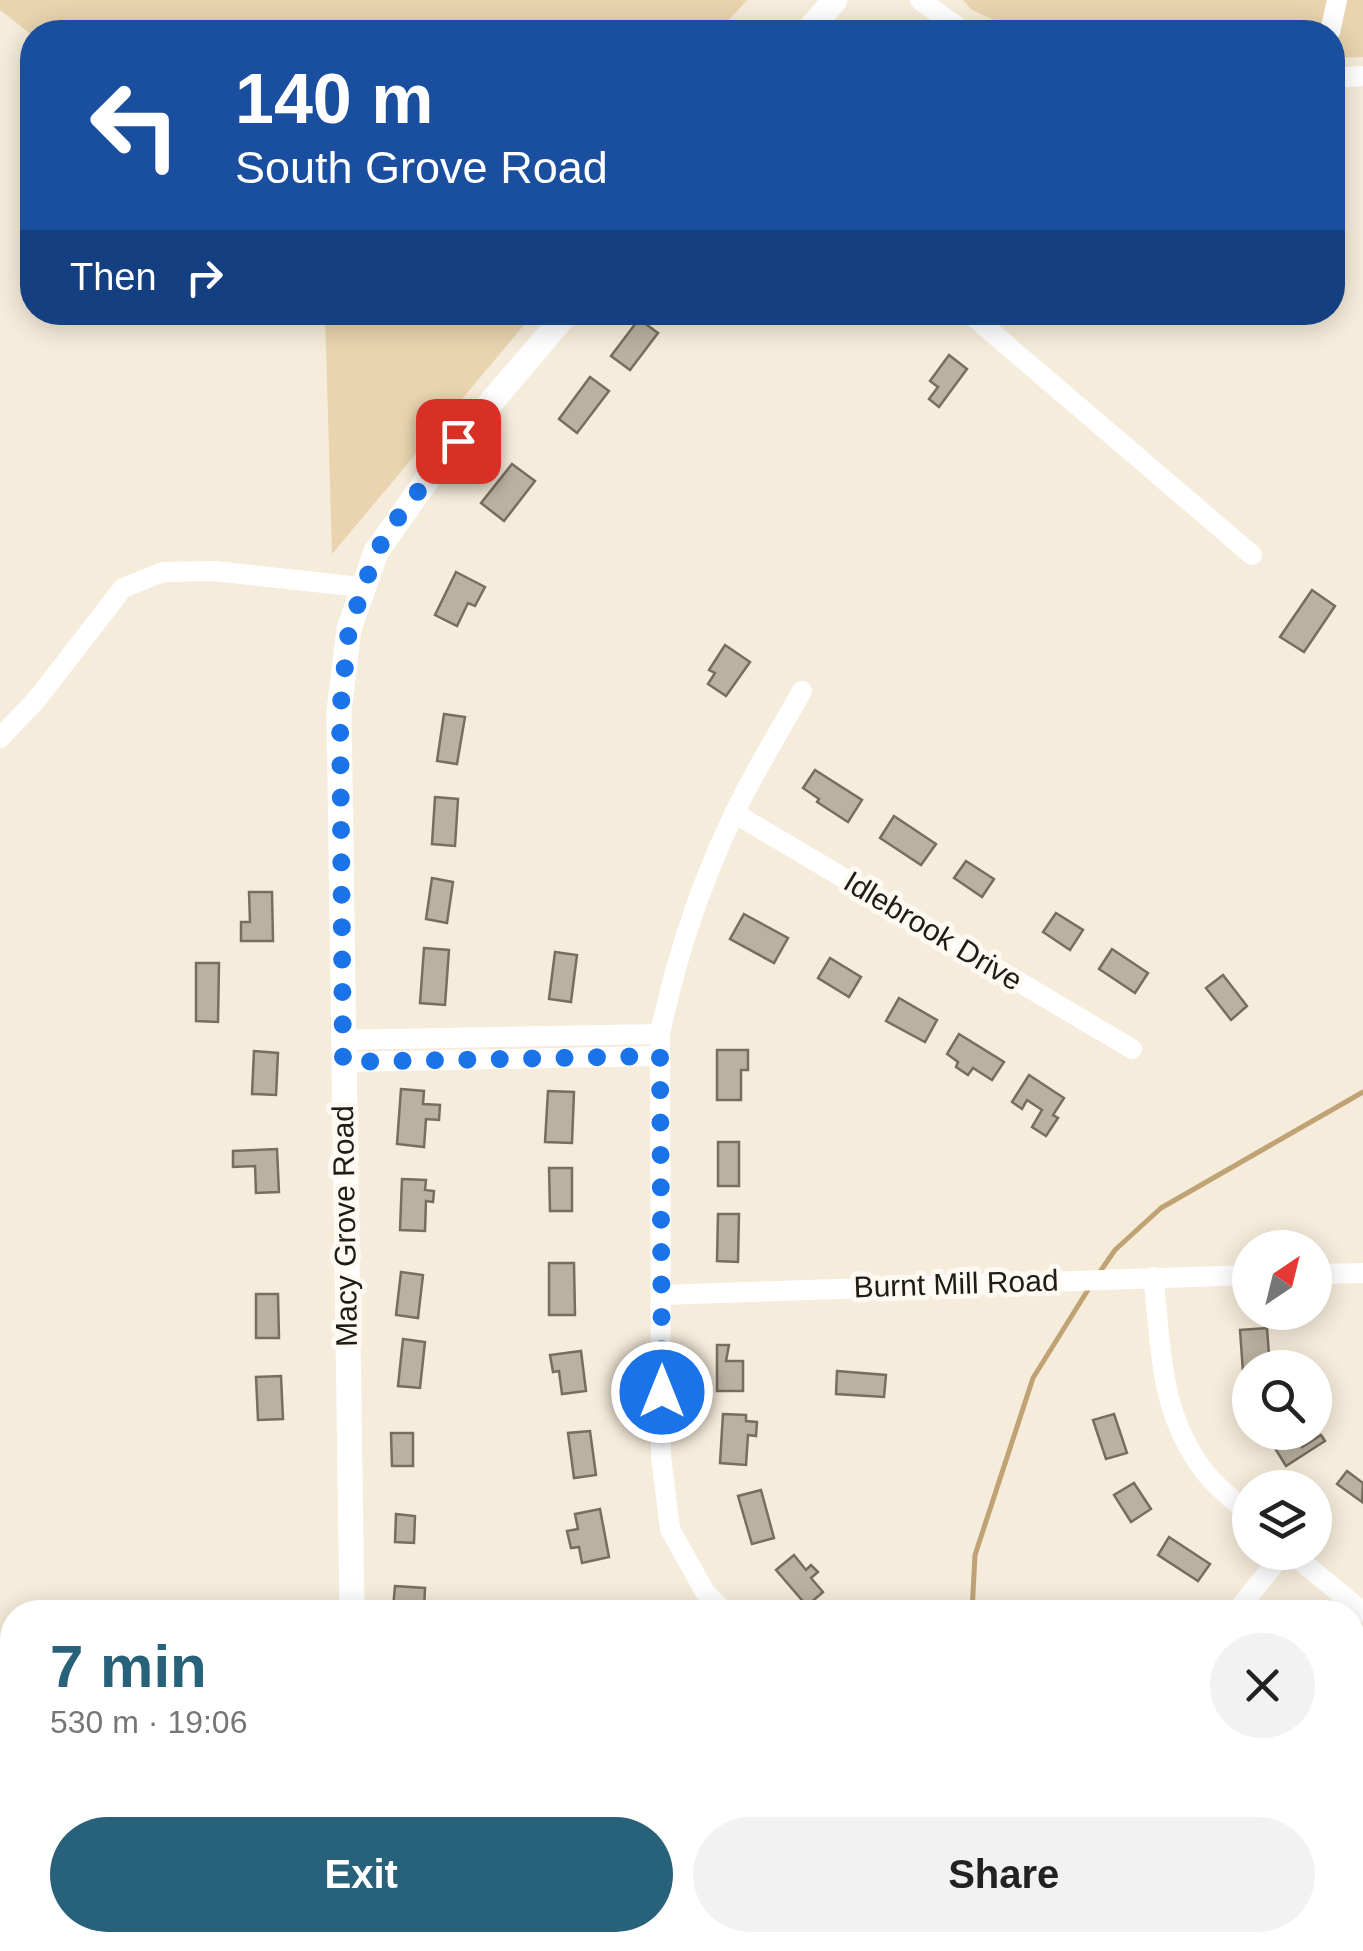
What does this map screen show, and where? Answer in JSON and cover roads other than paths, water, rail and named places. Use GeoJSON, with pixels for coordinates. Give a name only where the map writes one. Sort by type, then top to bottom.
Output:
{"type":"FeatureCollection","features":[{"type":"Feature","properties":{"kind":"main road"},"geometry":{"type":"LineString","coordinates":[[817,20],[834,0]]}},
{"type":"Feature","properties":{"kind":"main road","name":"Macy Grove Road"},"geometry":{"type":"LineString","coordinates":[[352,1600],[342,1050],[340,712],[346,642],[361,587],[376,552],[424,482],[557,325]]}},
{"type":"Feature","properties":{"kind":"street"},"geometry":{"type":"LineString","coordinates":[[920,0],[948,20]]}},
{"type":"Feature","properties":{"kind":"street"},"geometry":{"type":"LineString","coordinates":[[983,325],[1252,555]]}},
{"type":"Feature","properties":{"kind":"street"},"geometry":{"type":"LineString","coordinates":[[0,738],[37,700],[123,588],[163,572],[214,571],[361,587]]}},
{"type":"Feature","properties":{"kind":"street"},"geometry":{"type":"LineString","coordinates":[[713,1600],[670,1529],[662,1456],[660,1034],[672,973],[694,907],[734,813],[802,691]]}},
{"type":"Feature","properties":{"kind":"street","name":"Idlebrook Drive"},"geometry":{"type":"LineString","coordinates":[[734,813],[1132,1049]]}},
{"type":"Feature","properties":{"kind":"street"},"geometry":{"type":"LineString","coordinates":[[342,1050],[660,1034]]}},
{"type":"Feature","properties":{"kind":"street"},"geometry":{"type":"LineString","coordinates":[[342,1050],[660,1056]]}},
{"type":"Feature","properties":{"kind":"street"},"geometry":{"type":"LineString","coordinates":[[1332,1274],[1363,1273]]}},
{"type":"Feature","properties":{"kind":"street","name":"Burnt Mill Road"},"geometry":{"type":"LineString","coordinates":[[662,1295],[1232,1275]]}},
{"type":"Feature","properties":{"kind":"street"},"geometry":{"type":"LineString","coordinates":[[1153,1276],[1160,1368],[1175,1424],[1205,1473],[1232,1498]]}},
{"type":"Feature","properties":{"kind":"street"},"geometry":{"type":"LineString","coordinates":[[1246,1600],[1272,1570]]}},
{"type":"Feature","properties":{"kind":"street"},"geometry":{"type":"LineString","coordinates":[[1312,1570],[1353,1600]]}},
{"type":"Feature","properties":{"kind":"waterway"},"geometry":{"type":"LineString","coordinates":[[1097,1276],[1115,1250],[1161,1208],[1363,1092]]}},
{"type":"Feature","properties":{"kind":"waterway"},"geometry":{"type":"LineString","coordinates":[[973,1600],[975,1555],[1033,1378],[1091,1285]]}}]}
